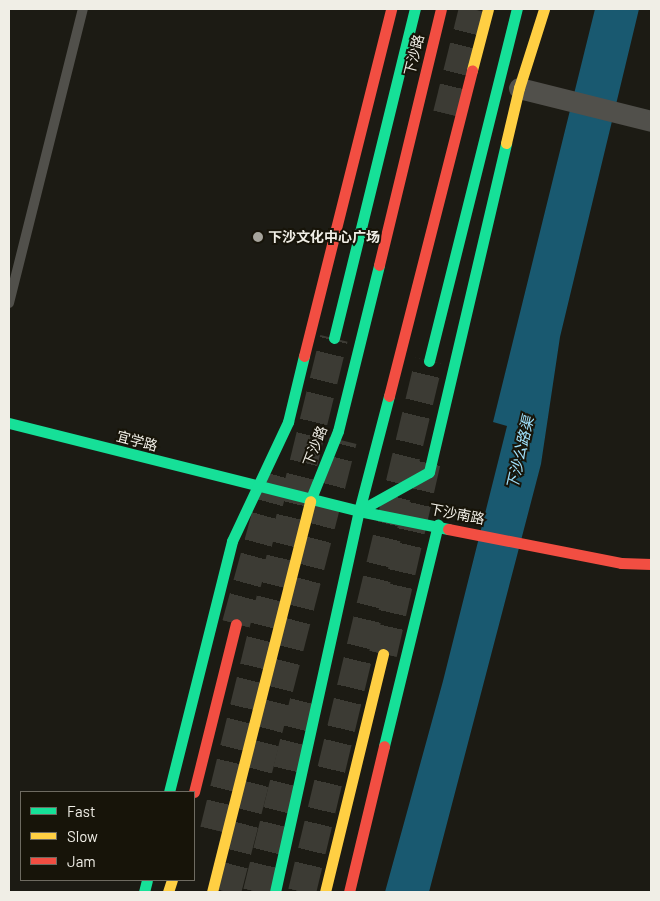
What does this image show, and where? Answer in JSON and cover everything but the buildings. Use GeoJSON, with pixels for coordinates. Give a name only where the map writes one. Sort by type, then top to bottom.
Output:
{"type":"FeatureCollection","features":[{"type":"Feature","properties":{"kind":"main road"},"geometry":{"type":"LineString","coordinates":[[169,791],[232,541],[288,422],[391,9]]}},
{"type":"Feature","properties":{"kind":"main road"},"geometry":{"type":"LineString","coordinates":[[334,338],[415,9]]}},
{"type":"Feature","properties":{"kind":"main road","name":"下沙路"},"geometry":{"type":"LineString","coordinates":[[212,892],[310,500],[338,431],[441,9]]}},
{"type":"Feature","properties":{"kind":"main road"},"geometry":{"type":"LineString","coordinates":[[275,892],[359,511],[488,9]]}},
{"type":"Feature","properties":{"kind":"main road"},"geometry":{"type":"LineString","coordinates":[[429,361],[517,9]]}},
{"type":"Feature","properties":{"kind":"main road"},"geometry":{"type":"LineString","coordinates":[[359,511],[428,472],[519,88],[544,9]]}},
{"type":"Feature","properties":{"kind":"main road","name":"宜学路"},"geometry":{"type":"LineString","coordinates":[[9,423],[258,488]]}},
{"type":"Feature","properties":{"kind":"main road","name":"下沙南路"},"geometry":{"type":"LineString","coordinates":[[258,488],[359,511],[438,525],[621,563],[651,564]]}},
{"type":"Feature","properties":{"kind":"main road"},"geometry":{"type":"LineString","coordinates":[[349,892],[438,525]]}},
{"type":"Feature","properties":{"kind":"main road"},"geometry":{"type":"LineString","coordinates":[[194,791],[236,624]]}},
{"type":"Feature","properties":{"kind":"main road"},"geometry":{"type":"LineString","coordinates":[[325,892],[383,654]]}},
{"type":"Feature","properties":{"kind":"street"},"geometry":{"type":"LineString","coordinates":[[519,88],[651,121]]}},
{"type":"Feature","properties":{"kind":"lane"},"geometry":{"type":"LineString","coordinates":[[9,303],[83,9]]}},
{"type":"Feature","properties":{"kind":"water","name":"下沙公路渠"},"geometry":{"type":"Polygon","coordinates":[[[595,9],[639,9],[560,337],[541,464],[429,892],[385,892],[443,681],[507,426],[493,422],[595,9]]]}},
{"type":"Feature","properties":{"kind":"tunnel"},"geometry":{"type":"LineString","coordinates":[[447,114],[473,9]]}},
{"type":"Feature","properties":{"kind":"tunnel"},"geometry":{"type":"LineString","coordinates":[[214,830],[334,338]]}},
{"type":"Feature","properties":{"kind":"tunnel"},"geometry":{"type":"LineString","coordinates":[[302,892],[429,361]]}},
{"type":"Feature","properties":{"kind":"tunnel"},"geometry":{"type":"LineString","coordinates":[[227,892],[343,441]]}},
{"type":"Feature","properties":{"kind":"tunnel"},"geometry":{"type":"LineString","coordinates":[[383,654],[428,456]]}},
{"type":"Feature","properties":{"kind":"tunnel"},"geometry":{"type":"LineString","coordinates":[[236,624],[279,467]]}},
{"type":"Feature","properties":{"kind":"tunnel"},"geometry":{"type":"LineString","coordinates":[[257,892],[305,697]]}},
{"type":"Feature","properties":{"kind":"traffic: fast"},"geometry":{"type":"LineString","coordinates":[[334,338],[415,9]]}},
{"type":"Feature","properties":{"kind":"traffic: fast"},"geometry":{"type":"LineString","coordinates":[[429,361],[517,9]]}},
{"type":"Feature","properties":{"kind":"traffic: fast"},"geometry":{"type":"LineString","coordinates":[[359,511],[429,472],[506,143]]}},
{"type":"Feature","properties":{"kind":"traffic: fast"},"geometry":{"type":"LineString","coordinates":[[310,501],[338,431],[379,265]]}},
{"type":"Feature","properties":{"kind":"traffic: fast"},"geometry":{"type":"LineString","coordinates":[[169,791],[232,541],[288,422],[304,356]]}},
{"type":"Feature","properties":{"kind":"traffic: fast"},"geometry":{"type":"LineString","coordinates":[[275,892],[359,511],[389,396]]}},
{"type":"Feature","properties":{"kind":"traffic: fast"},"geometry":{"type":"LineString","coordinates":[[9,423],[359,511],[448,529]]}},
{"type":"Feature","properties":{"kind":"traffic: fast"},"geometry":{"type":"LineString","coordinates":[[384,746],[438,525]]}},
{"type":"Feature","properties":{"kind":"traffic: fast"},"geometry":{"type":"LineString","coordinates":[[144,892],[147,881]]}},
{"type":"Feature","properties":{"kind":"traffic: slow"},"geometry":{"type":"LineString","coordinates":[[472,70],[488,9]]}},
{"type":"Feature","properties":{"kind":"traffic: slow"},"geometry":{"type":"LineString","coordinates":[[506,143],[519,88],[544,9]]}},
{"type":"Feature","properties":{"kind":"traffic: slow"},"geometry":{"type":"LineString","coordinates":[[212,892],[310,501]]}},
{"type":"Feature","properties":{"kind":"traffic: slow"},"geometry":{"type":"LineString","coordinates":[[325,892],[383,654]]}},
{"type":"Feature","properties":{"kind":"traffic: slow"},"geometry":{"type":"LineString","coordinates":[[168,892],[172,881]]}},
{"type":"Feature","properties":{"kind":"traffic: jam"},"geometry":{"type":"LineString","coordinates":[[304,356],[391,9]]}},
{"type":"Feature","properties":{"kind":"traffic: jam"},"geometry":{"type":"LineString","coordinates":[[379,265],[441,9]]}},
{"type":"Feature","properties":{"kind":"traffic: jam"},"geometry":{"type":"LineString","coordinates":[[389,396],[472,70]]}},
{"type":"Feature","properties":{"kind":"traffic: jam"},"geometry":{"type":"LineString","coordinates":[[448,529],[621,563],[651,564]]}},
{"type":"Feature","properties":{"kind":"traffic: jam"},"geometry":{"type":"LineString","coordinates":[[194,791],[236,624]]}},
{"type":"Feature","properties":{"kind":"traffic: jam"},"geometry":{"type":"LineString","coordinates":[[349,892],[384,746]]}},
{"type":"Feature","properties":{"kind":"place","name":"下沙文化中心广场"},"geometry":{"type":"Point","coordinates":[258,237]}}]}
